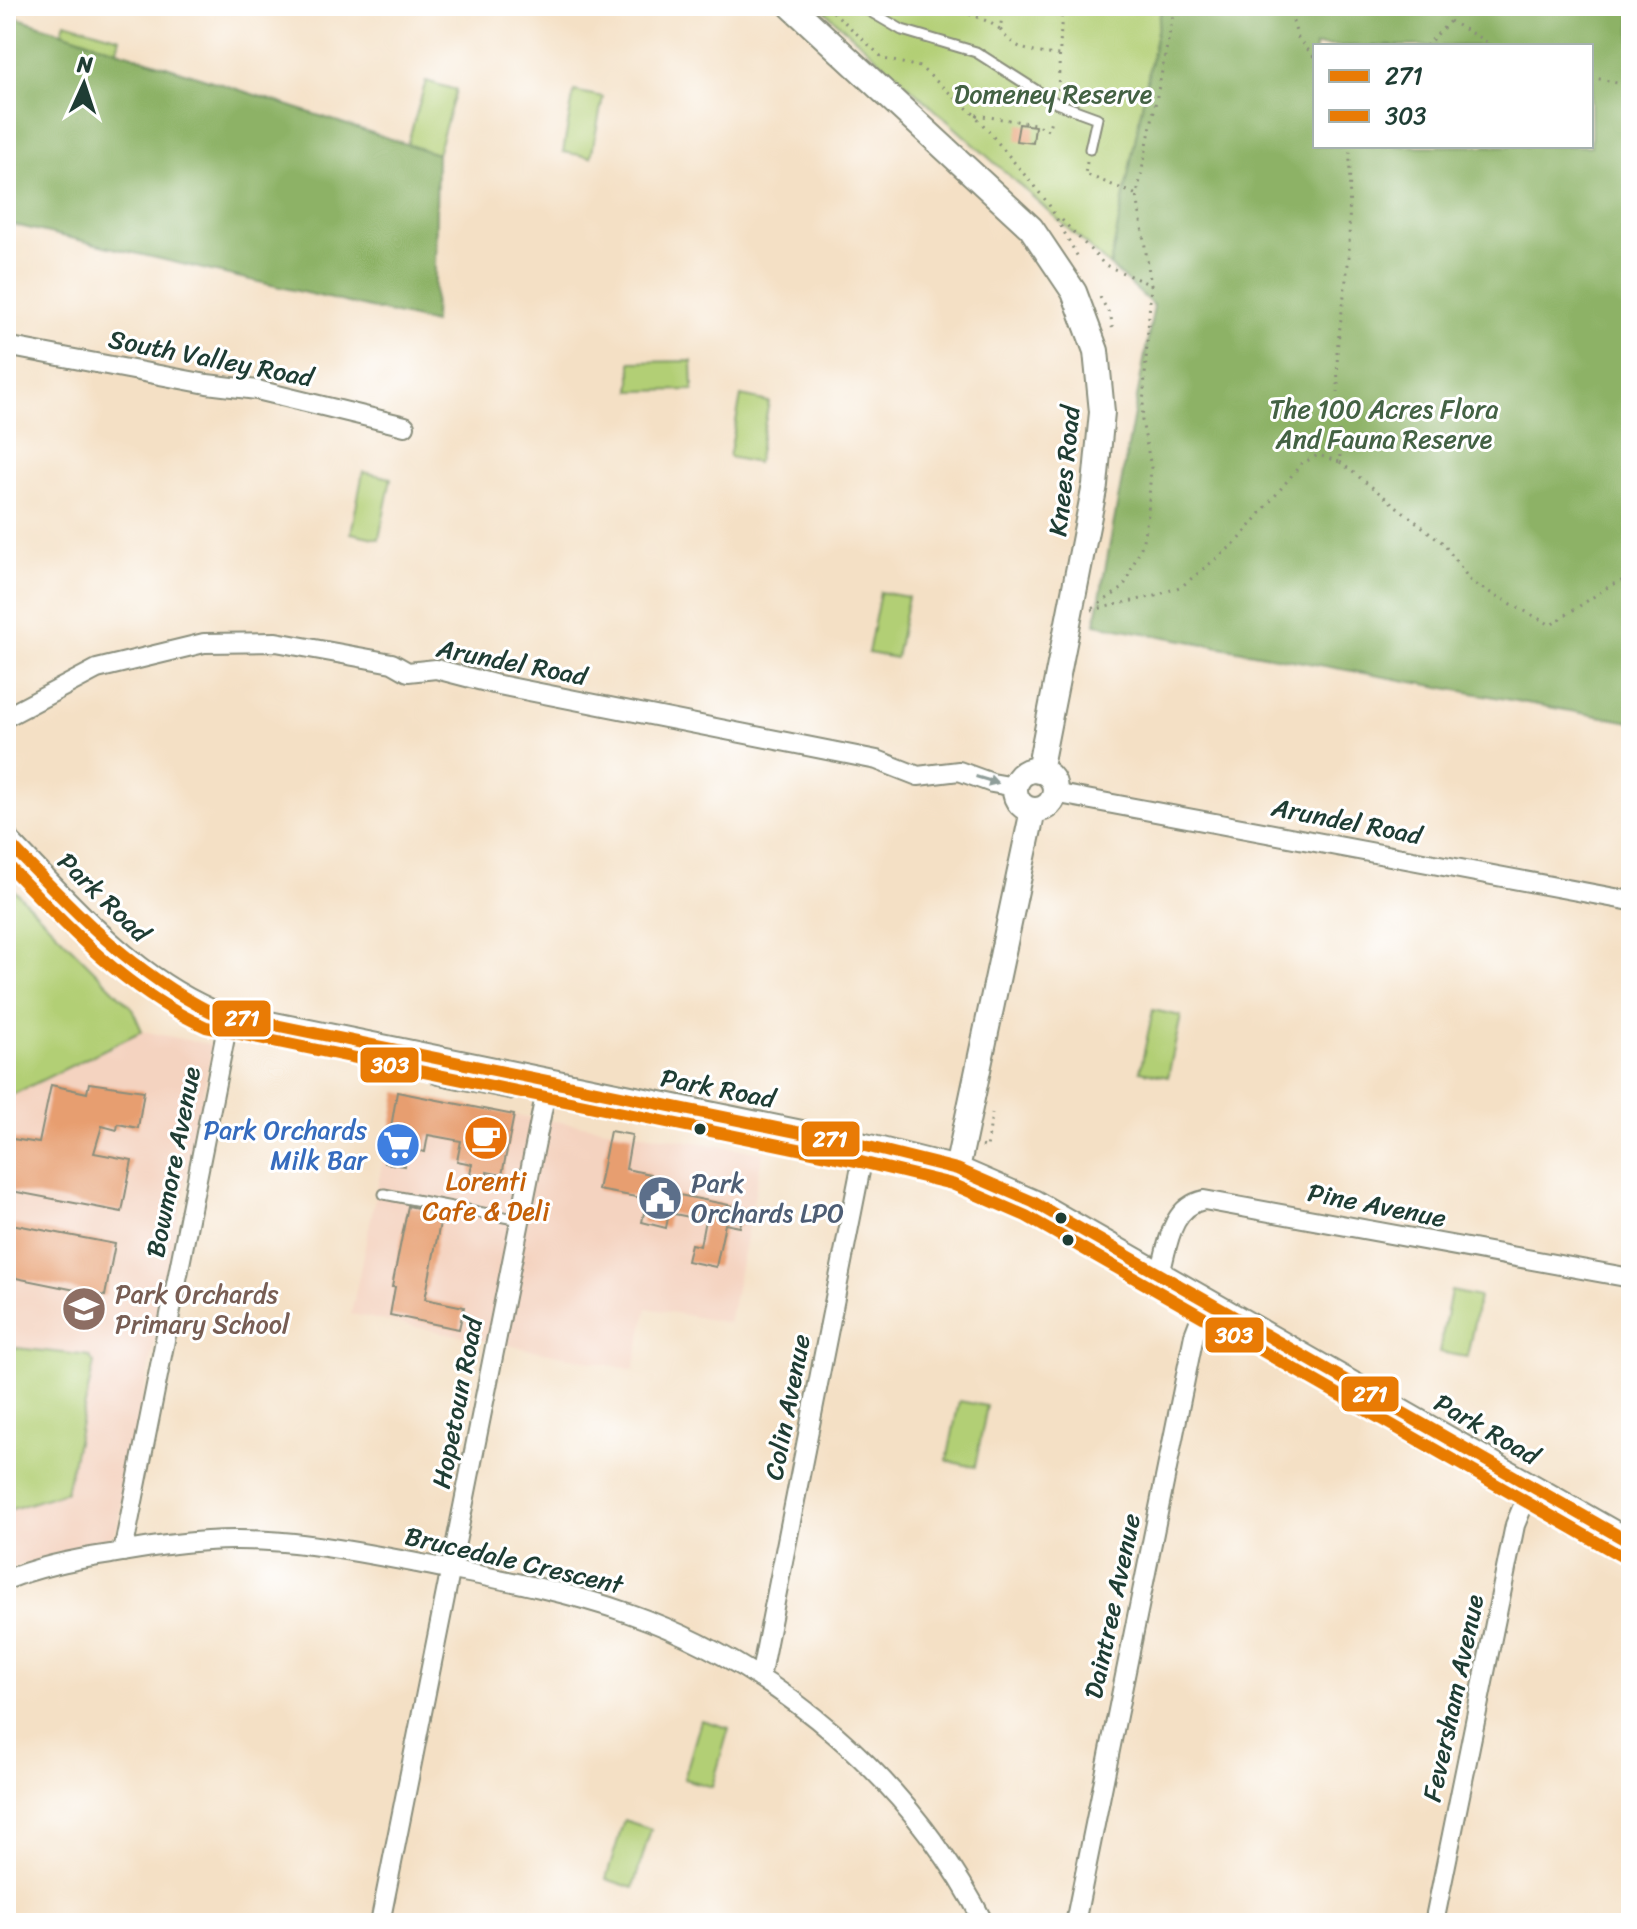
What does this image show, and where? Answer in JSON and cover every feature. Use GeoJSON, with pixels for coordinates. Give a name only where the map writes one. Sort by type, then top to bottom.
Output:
{"type":"FeatureCollection","features":[{"type":"Feature","properties":{"kind":"street","name":"Knees Road"},"geometry":{"type":"LineString","coordinates":[[791,6],[1031,228],[1074,292],[1096,351],[1102,412],[1095,485],[1039,771]]}},
{"type":"Feature","properties":{"kind":"street","name":"South Valley Road"},"geometry":{"type":"LineString","coordinates":[[6,346],[207,384],[257,390],[405,426]]}},
{"type":"Feature","properties":{"kind":"street","name":"Arundel Road"},"geometry":{"type":"LineString","coordinates":[[6,717],[97,669],[204,643],[276,642],[392,663],[408,672],[436,669],[494,684],[877,760],[918,776],[959,771],[992,783],[1015,787]]}},
{"type":"Feature","properties":{"kind":"street"},"geometry":{"type":"LineString","coordinates":[[1039,771],[1050,777],[1054,793],[1049,804],[1033,810],[1027,809],[1018,800],[1015,787],[1027,772],[1039,771]]}},
{"type":"Feature","properties":{"kind":"street","name":"Arundel Road"},"geometry":{"type":"LineString","coordinates":[[1054,793],[1631,901]]}},
{"type":"Feature","properties":{"kind":"street"},"geometry":{"type":"LineString","coordinates":[[957,1169],[1033,810]]}},
{"type":"Feature","properties":{"kind":"street","name":"Park Road"},"geometry":{"type":"LineString","coordinates":[[6,840],[143,974],[178,997],[229,1017],[865,1146],[957,1169],[1033,1202],[1631,1543]]}},
{"type":"Feature","properties":{"kind":"street","name":"Bowmore Avenue"},"geometry":{"type":"LineString","coordinates":[[123,1552],[229,1017]]}},
{"type":"Feature","properties":{"kind":"street","name":"Hopetoun Road"},"geometry":{"type":"LineString","coordinates":[[380,1923],[520,1220],[539,1079]]}},
{"type":"Feature","properties":{"kind":"street","name":"Colin Avenue"},"geometry":{"type":"LineString","coordinates":[[760,1678],[865,1146]]}},
{"type":"Feature","properties":{"kind":"street","name":"Pine Avenue"},"geometry":{"type":"LineString","coordinates":[[1160,1274],[1178,1217],[1188,1205],[1204,1200],[1631,1278]]}},
{"type":"Feature","properties":{"kind":"street","name":"Daintree Avenue"},"geometry":{"type":"LineString","coordinates":[[1075,1923],[1194,1335],[1207,1301]]}},
{"type":"Feature","properties":{"kind":"street","name":"Feversham Avenue"},"geometry":{"type":"LineString","coordinates":[[1434,1923],[1515,1525],[1531,1486]]}},
{"type":"Feature","properties":{"kind":"street","name":"Brucedale Crescent"},"geometry":{"type":"LineString","coordinates":[[6,1580],[52,1566],[123,1552],[210,1541],[285,1543],[331,1547],[451,1570],[554,1591],[629,1613],[677,1632],[760,1678],[848,1745],[890,1787],[932,1837],[984,1923]]}},
{"type":"Feature","properties":{"kind":"lane"},"geometry":{"type":"LineString","coordinates":[[861,6],[902,30],[976,52],[1056,103],[1097,118],[1090,149]]}},
{"type":"Feature","properties":{"kind":"lane"},"geometry":{"type":"LineString","coordinates":[[384,1194],[520,1220]]}},
{"type":"Feature","properties":{"kind":"path"},"geometry":{"type":"LineString","coordinates":[[827,6],[884,59],[920,67],[975,115],[1048,203],[1083,266]]}},
{"type":"Feature","properties":{"kind":"path"},"geometry":{"type":"LineString","coordinates":[[922,6],[961,11],[985,19],[1020,49],[1059,55]]}},
{"type":"Feature","properties":{"kind":"path"},"geometry":{"type":"LineString","coordinates":[[1000,29],[1004,6]]}},
{"type":"Feature","properties":{"kind":"path"},"geometry":{"type":"LineString","coordinates":[[1089,610],[1123,588],[1142,545],[1148,514],[1151,467],[1142,421],[1151,285],[1137,195],[1175,6]]}},
{"type":"Feature","properties":{"kind":"path"},"geometry":{"type":"LineString","coordinates":[[1288,6],[1298,38],[1313,56]]}},
{"type":"Feature","properties":{"kind":"path"},"geometry":{"type":"LineString","coordinates":[[1428,44],[1450,21],[1454,6]]}},
{"type":"Feature","properties":{"kind":"path"},"geometry":{"type":"LineString","coordinates":[[1450,21],[1490,44]]}},
{"type":"Feature","properties":{"kind":"path"},"geometry":{"type":"LineString","coordinates":[[1593,77],[1617,83],[1631,78]]}},
{"type":"Feature","properties":{"kind":"path"},"geometry":{"type":"LineString","coordinates":[[1340,462],[1337,350],[1349,256],[1350,148]]}},
{"type":"Feature","properties":{"kind":"path"},"geometry":{"type":"LineString","coordinates":[[1090,149],[1085,174],[1137,195]]}},
{"type":"Feature","properties":{"kind":"path"},"geometry":{"type":"LineString","coordinates":[[1062,220],[1105,265],[1151,285]]}},
{"type":"Feature","properties":{"kind":"path"},"geometry":{"type":"LineString","coordinates":[[1097,292],[1111,317],[1113,333]]}},
{"type":"Feature","properties":{"kind":"path"},"geometry":{"type":"LineString","coordinates":[[1089,610],[1155,596],[1182,586],[1238,541],[1301,464],[1318,455],[1340,462],[1443,543],[1472,583],[1551,625],[1611,585],[1631,577]]}},
{"type":"Feature","properties":{"kind":"path"},"geometry":{"type":"LineString","coordinates":[[1089,610],[1092,595]]}},
{"type":"Feature","properties":{"kind":"path"},"geometry":{"type":"LineString","coordinates":[[963,1142],[987,1148],[993,1102]]}},
{"type":"Feature","properties":{"kind":"shaded area","name":"Park Orchards Primary School"},"geometry":{"type":"Polygon","coordinates":[[[142,1031],[213,1045],[116,1532],[104,1542],[6,1570],[6,1098],[142,1031]]]}},
{"type":"Feature","properties":{"kind":"shaded area"},"geometry":{"type":"Polygon","coordinates":[[[397,1092],[514,1115],[763,1152],[729,1323],[647,1308],[634,1370],[351,1314],[397,1092]]]}},
{"type":"Feature","properties":{"kind":"green space","name":"Domeney Reserve"},"geometry":{"type":"Polygon","coordinates":[[[819,6],[1162,6],[1110,266],[819,6]]]}},
{"type":"Feature","properties":{"kind":"green space","name":"The 100 Acres Flora And Fauna Reserve"},"geometry":{"type":"Polygon","coordinates":[[[1162,6],[1631,6],[1631,722],[1095,624],[1154,306],[1110,266],[1162,6]]]}},
{"type":"Feature","properties":{"kind":"green space"},"geometry":{"type":"Polygon","coordinates":[[[6,14],[437,154],[434,323],[6,223],[6,14]]]}},
{"type":"Feature","properties":{"kind":"green space"},"geometry":{"type":"Polygon","coordinates":[[[65,22],[120,38],[113,64],[57,47],[65,22]]]}},
{"type":"Feature","properties":{"kind":"green space"},"geometry":{"type":"Polygon","coordinates":[[[426,81],[456,90],[437,154],[407,145],[426,81]]]}},
{"type":"Feature","properties":{"kind":"green space"},"geometry":{"type":"Polygon","coordinates":[[[574,91],[603,97],[591,157],[563,152],[574,91]]]}},
{"type":"Feature","properties":{"kind":"green space"},"geometry":{"type":"Polygon","coordinates":[[[692,361],[693,390],[631,391],[631,362],[692,361]]]}},
{"type":"Feature","properties":{"kind":"green space"},"geometry":{"type":"Polygon","coordinates":[[[741,396],[769,402],[757,463],[729,457],[741,396]]]}},
{"type":"Feature","properties":{"kind":"green space"},"geometry":{"type":"Polygon","coordinates":[[[363,472],[391,478],[379,539],[351,533],[363,472]]]}},
{"type":"Feature","properties":{"kind":"green space"},"geometry":{"type":"Polygon","coordinates":[[[880,592],[908,597],[896,658],[868,653],[880,592]]]}},
{"type":"Feature","properties":{"kind":"green space"},"geometry":{"type":"Polygon","coordinates":[[[6,882],[132,1008],[142,1031],[6,1098],[6,882]]]}},
{"type":"Feature","properties":{"kind":"green space"},"geometry":{"type":"Polygon","coordinates":[[[1153,1010],[1181,1016],[1168,1077],[1140,1071],[1153,1010]]]}},
{"type":"Feature","properties":{"kind":"green space"},"geometry":{"type":"Polygon","coordinates":[[[1451,1291],[1479,1297],[1467,1357],[1439,1352],[1451,1291]]]}},
{"type":"Feature","properties":{"kind":"green space"},"geometry":{"type":"Polygon","coordinates":[[[6,1347],[89,1356],[94,1363],[66,1492],[6,1511],[6,1347]]]}},
{"type":"Feature","properties":{"kind":"green space"},"geometry":{"type":"Polygon","coordinates":[[[959,1401],[987,1406],[975,1467],[947,1461],[959,1401]]]}},
{"type":"Feature","properties":{"kind":"green space"},"geometry":{"type":"Polygon","coordinates":[[[701,1720],[729,1728],[712,1787],[684,1779],[701,1720]]]}},
{"type":"Feature","properties":{"kind":"green space"},"geometry":{"type":"Polygon","coordinates":[[[624,1820],[651,1829],[633,1888],[606,1879],[624,1820]]]}},
{"type":"Feature","properties":{"kind":"building"},"geometry":{"type":"Polygon","coordinates":[[[1019,124],[1035,126],[1033,143],[1016,141],[1019,124]]]}},
{"type":"Feature","properties":{"kind":"building"},"geometry":{"type":"Polygon","coordinates":[[[89,1083],[144,1091],[138,1128],[118,1124],[117,1130],[102,1126],[94,1153],[132,1160],[122,1212],[6,1190],[6,1138],[39,1143],[51,1085],[87,1093],[89,1083]]]}},
{"type":"Feature","properties":{"kind":"building"},"geometry":{"type":"Polygon","coordinates":[[[397,1092],[514,1115],[502,1175],[487,1172],[487,1177],[470,1174],[472,1164],[457,1161],[461,1141],[428,1135],[425,1152],[407,1148],[404,1166],[385,1163],[397,1092]]]}},
{"type":"Feature","properties":{"kind":"building"},"geometry":{"type":"Polygon","coordinates":[[[610,1131],[632,1135],[626,1169],[650,1174],[648,1182],[675,1188],[674,1194],[744,1208],[740,1227],[725,1224],[716,1267],[687,1261],[691,1244],[700,1246],[705,1220],[669,1213],[666,1228],[642,1222],[647,1199],[598,1190],[610,1131]]]}},
{"type":"Feature","properties":{"kind":"building"},"geometry":{"type":"Polygon","coordinates":[[[408,1206],[442,1213],[425,1299],[464,1307],[459,1329],[390,1315],[395,1287],[392,1287],[408,1206]]]}},
{"type":"Feature","properties":{"kind":"building"},"geometry":{"type":"Polygon","coordinates":[[[6,1223],[115,1244],[105,1296],[6,1276],[6,1223]]]}},
{"type":"Feature","properties":{"kind":"transit line","name":"271"},"geometry":{"type":"LineString","coordinates":[[6,840],[77,913],[127,957],[181,996],[211,1012],[865,1146],[957,1169],[1033,1202],[1631,1543]]}},
{"type":"Feature","properties":{"kind":"transit line","name":"303"},"geometry":{"type":"LineString","coordinates":[[6,863],[75,933],[123,976],[149,995],[206,1027],[861,1162],[952,1184],[1026,1216],[1623,1557]]}},
{"type":"Feature","properties":{"kind":"place","name":"Lorenti Cafe & Deli"},"geometry":{"type":"Point","coordinates":[486,1138]}},
{"type":"Feature","properties":{"kind":"place","name":"Park Orchards Milk Bar"},"geometry":{"type":"Point","coordinates":[398,1145]}},
{"type":"Feature","properties":{"kind":"place","name":"Park Orchards LPO"},"geometry":{"type":"Point","coordinates":[660,1198]}},
{"type":"Feature","properties":{"kind":"place","name":"Park Orchards Primary School"},"geometry":{"type":"Point","coordinates":[84,1309]}}]}
